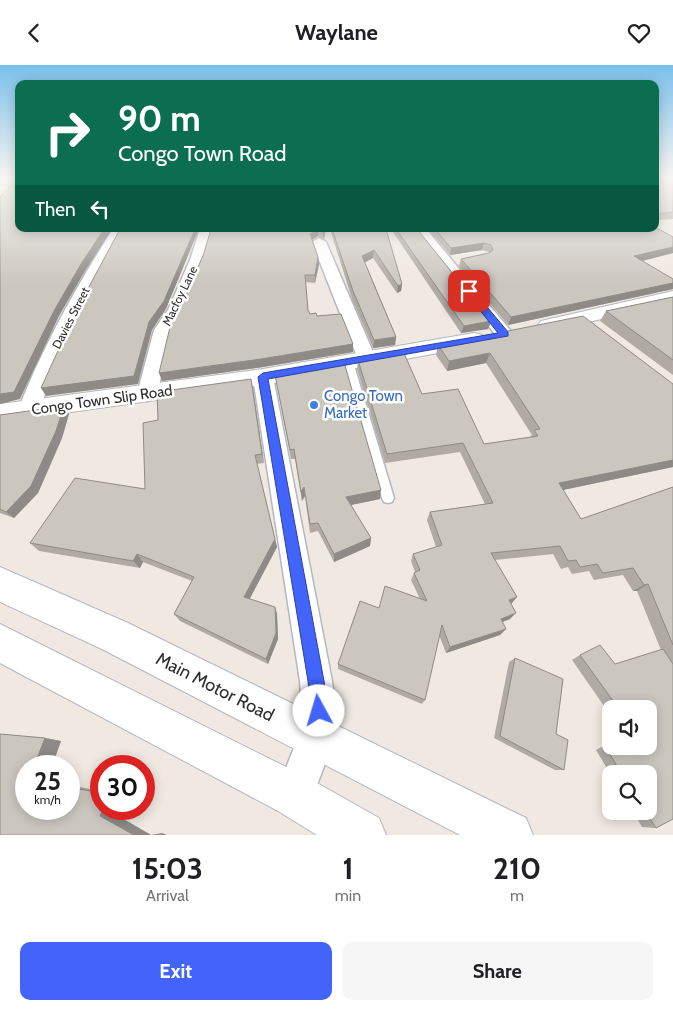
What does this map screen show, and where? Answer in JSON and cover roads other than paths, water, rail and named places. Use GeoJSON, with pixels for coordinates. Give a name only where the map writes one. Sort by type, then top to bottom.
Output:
{"type":"FeatureCollection","features":[{"type":"Feature","properties":{"kind":"main road","name":"Congo Town Slip Road"},"geometry":{"type":"LineString","coordinates":[[0,413],[263,377],[504,334],[590,324],[673,297]]}},
{"type":"Feature","properties":{"kind":"main road","name":"Main Motor Road"},"geometry":{"type":"LineString","coordinates":[[0,584],[115,637],[509,835]]}},
{"type":"Feature","properties":{"kind":"main road"},"geometry":{"type":"LineString","coordinates":[[0,643],[294,795],[362,835]]}},
{"type":"Feature","properties":{"kind":"street","name":"Davies Street"},"geometry":{"type":"LineString","coordinates":[[28,410],[95,269],[117,232]]}},
{"type":"Feature","properties":{"kind":"street","name":"Macfoy Lane"},"geometry":{"type":"LineString","coordinates":[[147,394],[163,330],[176,310],[197,260],[205,232]]}},
{"type":"Feature","properties":{"kind":"street"},"geometry":{"type":"LineString","coordinates":[[421,232],[504,334]]}},
{"type":"Feature","properties":{"kind":"street"},"geometry":{"type":"LineString","coordinates":[[319,243],[358,360]]}},
{"type":"Feature","properties":{"kind":"street"},"geometry":{"type":"LineString","coordinates":[[445,262],[466,259]]}},
{"type":"Feature","properties":{"kind":"street"},"geometry":{"type":"LineString","coordinates":[[263,377],[316,681],[319,711],[315,738],[294,795]]}},
{"type":"Feature","properties":{"kind":"lane"},"geometry":{"type":"LineString","coordinates":[[358,360],[388,498]]}},
{"type":"Feature","properties":{"kind":"place","name":"Congo Town Market"},"geometry":{"type":"Point","coordinates":[314,405]}}]}
